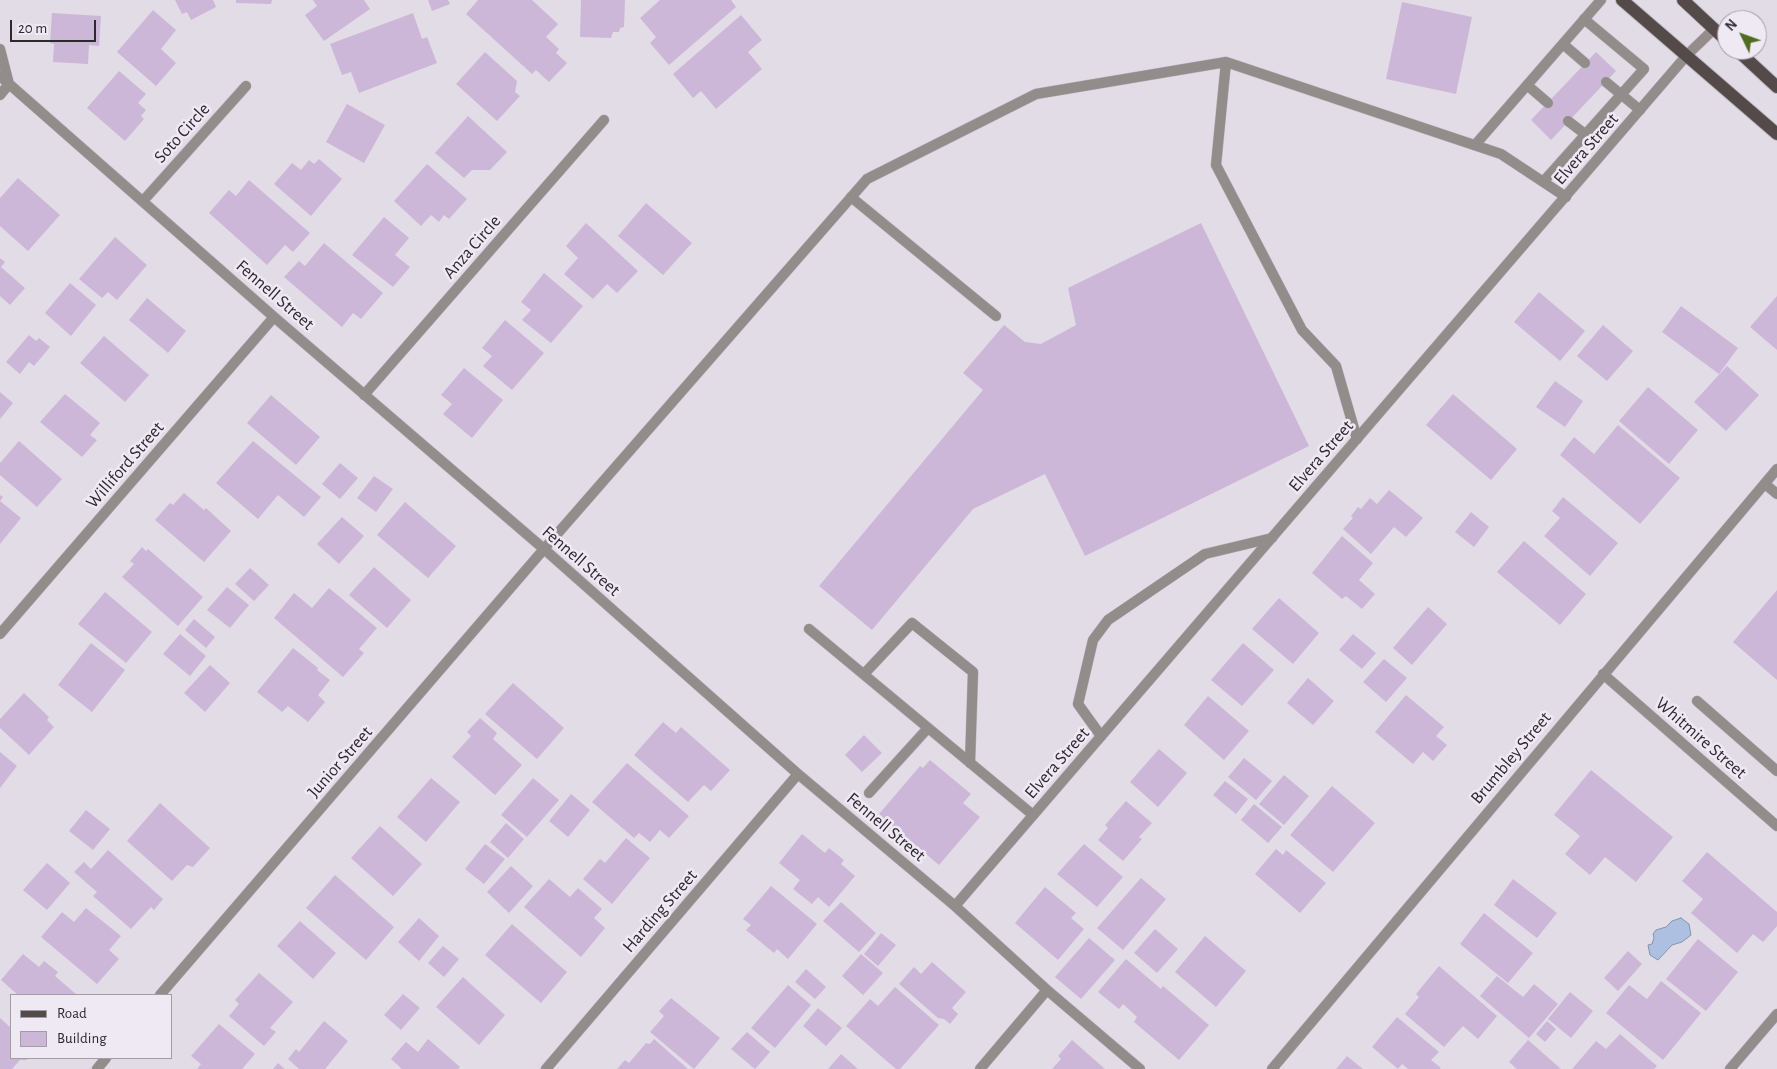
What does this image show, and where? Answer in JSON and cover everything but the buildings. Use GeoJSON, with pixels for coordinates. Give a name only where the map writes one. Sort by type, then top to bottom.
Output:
{"type":"FeatureCollection","features":[{"type":"Feature","properties":{"kind":"main road"},"geometry":{"type":"LineString","coordinates":[[1622,0],[1777,134]]}},
{"type":"Feature","properties":{"kind":"main road"},"geometry":{"type":"LineString","coordinates":[[1683,0],[1717,31]]}},
{"type":"Feature","properties":{"kind":"main road"},"geometry":{"type":"LineString","coordinates":[[1748,60],[1777,86]]}},
{"type":"Feature","properties":{"kind":"street"},"geometry":{"type":"LineString","coordinates":[[1475,145],[1602,0]]}},
{"type":"Feature","properties":{"kind":"street"},"geometry":{"type":"LineString","coordinates":[[1543,182],[1644,69],[1584,19]]}},
{"type":"Feature","properties":{"kind":"street","name":"Elvera Street"},"geometry":{"type":"LineString","coordinates":[[955,906],[1687,55],[1714,28]]}},
{"type":"Feature","properties":{"kind":"street"},"geometry":{"type":"LineString","coordinates":[[1563,44],[1585,64]]}},
{"type":"Feature","properties":{"kind":"street"},"geometry":{"type":"LineString","coordinates":[[0,49],[9,84],[0,95]]}},
{"type":"Feature","properties":{"kind":"street"},"geometry":{"type":"LineString","coordinates":[[1356,440],[1336,366],[1302,330],[1216,165],[1226,62],[1501,154],[1566,197]]}},
{"type":"Feature","properties":{"kind":"street","name":"Junior Street"},"geometry":{"type":"LineString","coordinates":[[161,994],[544,549],[867,179],[1036,94],[1226,62]]}},
{"type":"Feature","properties":{"kind":"street","name":"Fennell Street"},"geometry":{"type":"LineString","coordinates":[[0,76],[274,317],[544,549],[798,774],[955,906],[1047,990],[1140,1069]]}},
{"type":"Feature","properties":{"kind":"street"},"geometry":{"type":"LineString","coordinates":[[1606,82],[1640,110]]}},
{"type":"Feature","properties":{"kind":"street"},"geometry":{"type":"LineString","coordinates":[[1527,85],[1548,103]]}},
{"type":"Feature","properties":{"kind":"street","name":"Soto Circle"},"geometry":{"type":"LineString","coordinates":[[143,201],[246,86]]}},
{"type":"Feature","properties":{"kind":"street","name":"Anza Circle"},"geometry":{"type":"LineString","coordinates":[[364,395],[604,120]]}},
{"type":"Feature","properties":{"kind":"street"},"geometry":{"type":"LineString","coordinates":[[1568,121],[1585,134]]}},
{"type":"Feature","properties":{"kind":"street"},"geometry":{"type":"LineString","coordinates":[[851,197],[996,316]]}},
{"type":"Feature","properties":{"kind":"street","name":"Williford Street"},"geometry":{"type":"LineString","coordinates":[[0,634],[274,317]]}},
{"type":"Feature","properties":{"kind":"street","name":"Brumbley Street"},"geometry":{"type":"LineString","coordinates":[[1272,1069],[1777,469]]}},
{"type":"Feature","properties":{"kind":"street"},"geometry":{"type":"LineString","coordinates":[[1764,484],[1777,494]]}},
{"type":"Feature","properties":{"kind":"street"},"geometry":{"type":"LineString","coordinates":[[1101,736],[1078,704],[1093,640],[1108,620],[1205,554],[1272,538]]}},
{"type":"Feature","properties":{"kind":"street"},"geometry":{"type":"LineString","coordinates":[[864,674],[912,623],[973,672],[970,763]]}},
{"type":"Feature","properties":{"kind":"street"},"geometry":{"type":"LineString","coordinates":[[809,629],[1033,815]]}},
{"type":"Feature","properties":{"kind":"street","name":"Whitmire Street"},"geometry":{"type":"LineString","coordinates":[[1603,674],[1777,826]]}},
{"type":"Feature","properties":{"kind":"street"},"geometry":{"type":"LineString","coordinates":[[1697,701],[1777,771]]}},
{"type":"Feature","properties":{"kind":"street"},"geometry":{"type":"LineString","coordinates":[[869,793],[928,728]]}},
{"type":"Feature","properties":{"kind":"street","name":"Harding Street"},"geometry":{"type":"LineString","coordinates":[[546,1069],[798,774]]}},
{"type":"Feature","properties":{"kind":"street"},"geometry":{"type":"LineString","coordinates":[[980,1069],[1047,990]]}},
{"type":"Feature","properties":{"kind":"street"},"geometry":{"type":"LineString","coordinates":[[1730,1069],[1777,1014]]}},
{"type":"Feature","properties":{"kind":"street"},"geometry":{"type":"LineString","coordinates":[[96,1069],[105,1059]]}},
{"type":"Feature","properties":{"kind":"water"},"geometry":{"type":"Polygon","coordinates":[[[1681,918],[1689,924],[1691,935],[1682,942],[1672,945],[1658,960],[1650,955],[1648,945],[1652,944],[1653,934],[1656,930],[1666,927],[1672,921],[1681,918]]]}}]}
